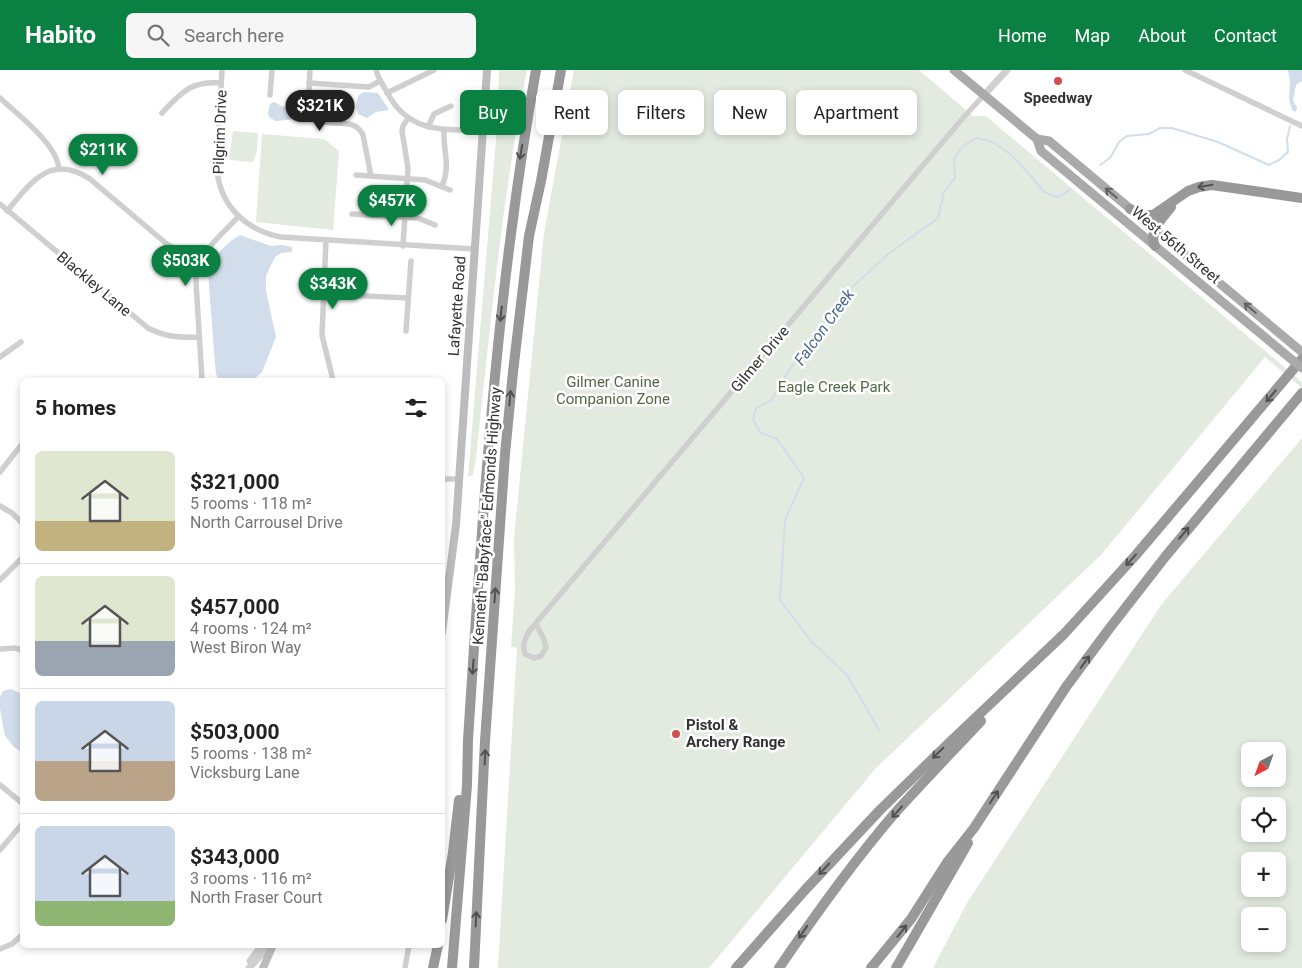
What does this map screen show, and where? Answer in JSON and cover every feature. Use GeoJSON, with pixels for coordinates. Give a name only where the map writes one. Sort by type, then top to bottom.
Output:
{"type":"FeatureCollection","features":[{"type":"Feature","properties":{"kind":"highway","name":"Kenneth \"Babyface\" Edmonds Highway"},"geometry":{"type":"LineString","coordinates":[[452,968],[467,786],[468,740],[495,369],[520,162],[536,70]]}},
{"type":"Feature","properties":{"kind":"highway","name":"Kenneth \"Babyface\" Edmonds Highway"},"geometry":{"type":"LineString","coordinates":[[474,968],[486,731],[504,463],[529,236],[561,70]]}},
{"type":"Feature","properties":{"kind":"highway"},"geometry":{"type":"LineString","coordinates":[[1130,209],[1151,216],[1194,188],[1212,184],[1302,198]]}},
{"type":"Feature","properties":{"kind":"highway"},"geometry":{"type":"LineString","coordinates":[[1155,246],[1152,237],[1154,229],[1176,200]]}},
{"type":"Feature","properties":{"kind":"highway"},"geometry":{"type":"LineString","coordinates":[[736,968],[805,890],[880,810],[1064,634],[1135,556],[1302,359]]}},
{"type":"Feature","properties":{"kind":"highway"},"geometry":{"type":"LineString","coordinates":[[871,968],[911,919],[948,862],[974,828],[1066,688],[1109,628],[1170,551],[1302,393]]}},
{"type":"Feature","properties":{"kind":"highway"},"geometry":{"type":"LineString","coordinates":[[779,968],[833,892],[895,814],[1038,660]]}},
{"type":"Feature","properties":{"kind":"highway"},"geometry":{"type":"LineString","coordinates":[[445,901],[453,852],[460,785],[468,740]]}},
{"type":"Feature","properties":{"kind":"highway"},"geometry":{"type":"LineString","coordinates":[[896,968],[966,848],[974,828]]}},
{"type":"Feature","properties":{"kind":"highway"},"geometry":{"type":"LineString","coordinates":[[433,968],[437,948]]}},
{"type":"Feature","properties":{"kind":"main road","name":"Lafayette Road"},"geometry":{"type":"LineString","coordinates":[[485,90],[486,70]]}},
{"type":"Feature","properties":{"kind":"main road","name":"West 56th Street"},"geometry":{"type":"LineString","coordinates":[[954,70],[1037,139],[1049,141],[1302,352]]}},
{"type":"Feature","properties":{"kind":"main road","name":"Lafayette Road"},"geometry":{"type":"LineString","coordinates":[[445,609],[456,525],[482,135]]}},
{"type":"Feature","properties":{"kind":"main road","name":"West 56th Street"},"geometry":{"type":"LineString","coordinates":[[1037,139],[1041,151],[1302,368]]}},
{"type":"Feature","properties":{"kind":"main road"},"geometry":{"type":"LineString","coordinates":[[263,968],[271,948]]}},
{"type":"Feature","properties":{"kind":"street","name":"Pilgrim Drive"},"geometry":{"type":"LineString","coordinates":[[222,70],[217,175],[223,195],[238,217],[267,234],[282,237],[474,249]]}},
{"type":"Feature","properties":{"kind":"street"},"geometry":{"type":"LineString","coordinates":[[270,95],[272,70]]}},
{"type":"Feature","properties":{"kind":"street"},"geometry":{"type":"LineString","coordinates":[[310,70],[308,110],[310,117],[319,122],[351,124],[360,130],[363,133],[371,176]]}},
{"type":"Feature","properties":{"kind":"street"},"geometry":{"type":"LineString","coordinates":[[376,70],[380,81],[394,104],[408,118],[428,127],[460,130]]}},
{"type":"Feature","properties":{"kind":"street"},"geometry":{"type":"LineString","coordinates":[[388,93],[434,70]]}},
{"type":"Feature","properties":{"kind":"street"},"geometry":{"type":"LineString","coordinates":[[984,95],[1007,70]]}},
{"type":"Feature","properties":{"kind":"street"},"geometry":{"type":"LineString","coordinates":[[1185,70],[1302,126]]}},
{"type":"Feature","properties":{"kind":"street"},"geometry":{"type":"LineString","coordinates":[[309,83],[369,87],[380,81]]}},
{"type":"Feature","properties":{"kind":"street"},"geometry":{"type":"LineString","coordinates":[[162,113],[181,93],[191,86],[206,82],[221,83]]}},
{"type":"Feature","properties":{"kind":"street","name":"Gilmer Drive"},"geometry":{"type":"LineString","coordinates":[[536,624],[544,639],[546,648],[541,656],[534,658],[528,656],[523,648],[527,636],[536,624],[984,95]]}},
{"type":"Feature","properties":{"kind":"street"},"geometry":{"type":"LineString","coordinates":[[0,98],[52,149],[59,169]]}},
{"type":"Feature","properties":{"kind":"street"},"geometry":{"type":"LineString","coordinates":[[428,127],[434,114],[451,106]]}},
{"type":"Feature","properties":{"kind":"street"},"geometry":{"type":"LineString","coordinates":[[403,246],[408,168],[402,131],[408,118]]}},
{"type":"Feature","properties":{"kind":"street"},"geometry":{"type":"LineString","coordinates":[[442,186],[448,167],[444,146],[444,130]]}},
{"type":"Feature","properties":{"kind":"street"},"geometry":{"type":"LineString","coordinates":[[8,211],[37,177],[59,169],[77,172],[90,179],[168,245],[199,262]]}},
{"type":"Feature","properties":{"kind":"street"},"geometry":{"type":"LineString","coordinates":[[356,175],[430,181],[450,190]]}},
{"type":"Feature","properties":{"kind":"street","name":"Blackley Lane"},"geometry":{"type":"LineString","coordinates":[[0,204],[148,328],[168,336],[199,338]]}},
{"type":"Feature","properties":{"kind":"street"},"geometry":{"type":"LineString","coordinates":[[352,214],[418,218],[436,225]]}},
{"type":"Feature","properties":{"kind":"street"},"geometry":{"type":"LineString","coordinates":[[202,378],[195,276],[199,262],[208,249],[238,217]]}},
{"type":"Feature","properties":{"kind":"street"},"geometry":{"type":"LineString","coordinates":[[326,240],[322,335],[332,378]]}},
{"type":"Feature","properties":{"kind":"street"},"geometry":{"type":"LineString","coordinates":[[406,332],[411,261]]}},
{"type":"Feature","properties":{"kind":"street"},"geometry":{"type":"LineString","coordinates":[[323,294],[408,298]]}},
{"type":"Feature","properties":{"kind":"street"},"geometry":{"type":"LineString","coordinates":[[0,357],[21,342]]}},
{"type":"Feature","properties":{"kind":"street"},"geometry":{"type":"LineString","coordinates":[[0,472],[20,446]]}},
{"type":"Feature","properties":{"kind":"street"},"geometry":{"type":"LineString","coordinates":[[445,479],[459,480]]}},
{"type":"Feature","properties":{"kind":"street"},"geometry":{"type":"LineString","coordinates":[[0,506],[20,521]]}},
{"type":"Feature","properties":{"kind":"street"},"geometry":{"type":"LineString","coordinates":[[0,580],[20,560]]}},
{"type":"Feature","properties":{"kind":"street"},"geometry":{"type":"LineString","coordinates":[[0,649],[20,649]]}},
{"type":"Feature","properties":{"kind":"street"},"geometry":{"type":"LineString","coordinates":[[0,784],[20,801]]}},
{"type":"Feature","properties":{"kind":"street"},"geometry":{"type":"LineString","coordinates":[[0,850],[20,826]]}},
{"type":"Feature","properties":{"kind":"street"},"geometry":{"type":"LineString","coordinates":[[0,949],[14,943],[20,937]]}},
{"type":"Feature","properties":{"kind":"street"},"geometry":{"type":"LineString","coordinates":[[247,968],[260,948]]}},
{"type":"Feature","properties":{"kind":"street"},"geometry":{"type":"LineString","coordinates":[[247,968],[269,948]]}},
{"type":"Feature","properties":{"kind":"street"},"geometry":{"type":"LineString","coordinates":[[405,968],[408,948]]}},
{"type":"Feature","properties":{"kind":"green space"},"geometry":{"type":"Polygon","coordinates":[[[499,70],[527,70],[523,90],[499,90],[499,70]]]}},
{"type":"Feature","properties":{"kind":"green space","name":"Eagle Creek Park"},"geometry":{"type":"Polygon","coordinates":[[[574,70],[919,70],[973,116],[986,116],[1302,382],[1302,388],[1265,357],[1101,555],[876,768],[709,968],[498,968],[517,648],[511,647],[515,591],[514,538],[544,233],[562,135],[608,135],[608,90],[570,90],[574,70]]]}},
{"type":"Feature","properties":{"kind":"green space"},"geometry":{"type":"Polygon","coordinates":[[[233,131],[258,133],[257,151],[253,162],[229,160],[233,131]]]}},
{"type":"Feature","properties":{"kind":"green space"},"geometry":{"type":"Polygon","coordinates":[[[262,134],[324,139],[339,151],[333,230],[256,222],[262,134]]]}},
{"type":"Feature","properties":{"kind":"green space"},"geometry":{"type":"Polygon","coordinates":[[[496,135],[515,135],[492,312],[476,458],[473,475],[468,477],[496,135]]]}},
{"type":"Feature","properties":{"kind":"green space"},"geometry":{"type":"Polygon","coordinates":[[[1302,438],[1302,968],[933,968],[967,903],[1161,605],[1302,438]]]}},
{"type":"Feature","properties":{"kind":"shaded area"},"geometry":{"type":"Polygon","coordinates":[[[1288,70],[1302,70],[1302,81],[1296,85],[1293,100],[1297,108],[1296,112],[1292,110],[1289,99],[1290,82],[1288,70]]]}},
{"type":"Feature","properties":{"kind":"shaded area"},"geometry":{"type":"Polygon","coordinates":[[[364,92],[378,93],[389,110],[376,112],[367,118],[358,114],[357,100],[359,95],[364,92]]]}},
{"type":"Feature","properties":{"kind":"shaded area"},"geometry":{"type":"Polygon","coordinates":[[[274,102],[284,107],[293,107],[296,111],[297,119],[276,121],[270,118],[268,113],[270,104],[274,102]]]}},
{"type":"Feature","properties":{"kind":"shaded area"},"geometry":{"type":"Polygon","coordinates":[[[240,235],[271,246],[282,245],[292,247],[292,252],[281,253],[275,257],[266,276],[266,291],[276,337],[262,372],[255,378],[218,378],[216,374],[208,271],[213,260],[230,242],[240,235]]]}},
{"type":"Feature","properties":{"kind":"shaded area"},"geometry":{"type":"Polygon","coordinates":[[[11,689],[20,693],[20,751],[14,747],[5,736],[0,709],[0,697],[3,691],[11,689]]]}},
{"type":"Feature","properties":{"kind":"waterway","name":"Falcon Creek"},"geometry":{"type":"LineString","coordinates":[[1100,165],[1110,158],[1119,142],[1127,136],[1149,134],[1160,128],[1172,128],[1218,142],[1269,165],[1279,160],[1288,152],[1287,139],[1290,126]]}},
{"type":"Feature","properties":{"kind":"waterway","name":"Falcon Creek"},"geometry":{"type":"LineString","coordinates":[[879,730],[847,675],[812,642],[780,600],[785,520],[804,478],[777,439],[761,433],[753,420],[756,408],[771,401],[788,372],[846,293],[888,254],[938,218],[944,192],[955,178],[954,158],[963,146],[977,138],[993,142],[1011,155],[1044,192],[1057,197],[1070,189]]}},
{"type":"Feature","properties":{"kind":"place","name":"Speedway"},"geometry":{"type":"Point","coordinates":[1058,81]}},
{"type":"Feature","properties":{"kind":"place","name":"Pistol & Archery Range"},"geometry":{"type":"Point","coordinates":[676,734]}},
{"type":"Feature","properties":{"kind":"park label","name":"Gilmer Canine Companion Zone"},"geometry":{"type":"Point","coordinates":[613,390]}}]}
